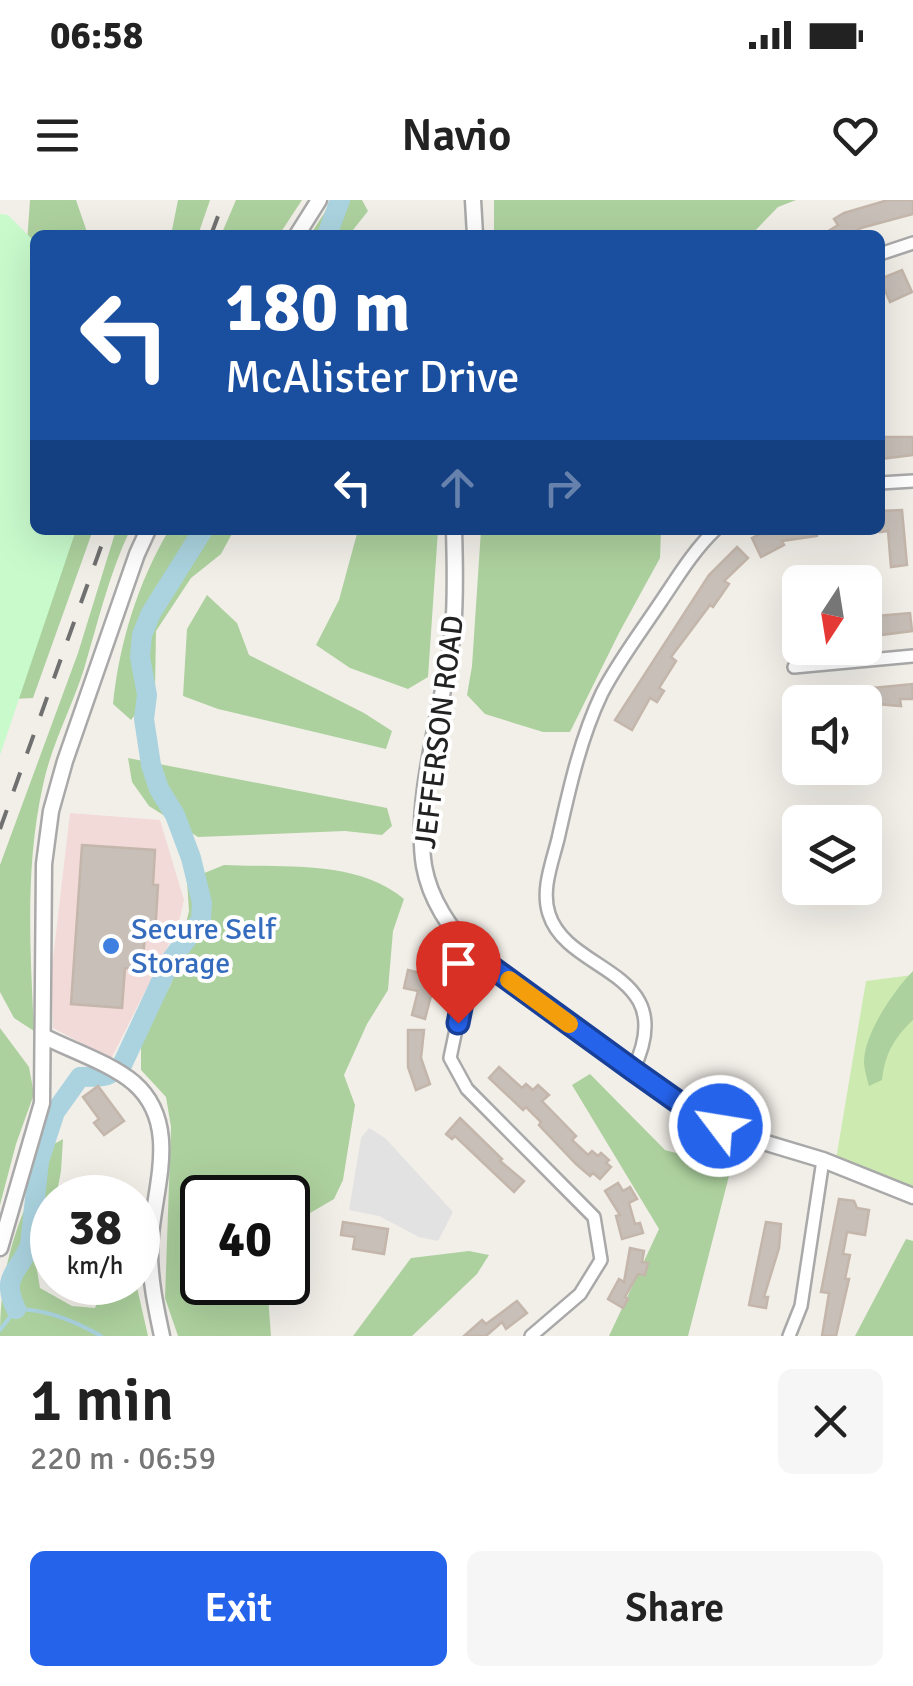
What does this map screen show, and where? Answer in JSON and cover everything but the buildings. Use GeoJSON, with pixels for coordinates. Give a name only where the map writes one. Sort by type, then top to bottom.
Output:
{"type":"FeatureCollection","features":[{"type":"Feature","properties":{"kind":"street"},"geometry":{"type":"LineString","coordinates":[[300,230],[318,200]]}},
{"type":"Feature","properties":{"kind":"street"},"geometry":{"type":"LineString","coordinates":[[473,202],[475,230]]}},
{"type":"Feature","properties":{"kind":"street"},"geometry":{"type":"LineString","coordinates":[[885,252],[913,243]]}},
{"type":"Feature","properties":{"kind":"street"},"geometry":{"type":"LineString","coordinates":[[885,484],[913,481]]}},
{"type":"Feature","properties":{"kind":"street"},"geometry":{"type":"LineString","coordinates":[[0,1248],[42,1103],[44,864],[51,812],[65,761],[146,535]]}},
{"type":"Feature","properties":{"kind":"street","name":"JEFFERSON ROAD"},"geometry":{"type":"LineString","coordinates":[[454,535],[452,631],[426,797],[422,848],[428,879],[441,912],[472,953],[698,1116],[913,1196]]}},
{"type":"Feature","properties":{"kind":"street"},"geometry":{"type":"LineString","coordinates":[[633,1070],[645,1038],[641,1008],[622,981],[554,926],[546,887],[575,765],[600,698],[681,572],[711,535]]}},
{"type":"Feature","properties":{"kind":"street"},"geometry":{"type":"LineString","coordinates":[[794,667],[913,656]]}},
{"type":"Feature","properties":{"kind":"street"},"geometry":{"type":"LineString","coordinates":[[472,953],[450,1058],[467,1088],[594,1217],[600,1260],[580,1294],[532,1336]]}},
{"type":"Feature","properties":{"kind":"street"},"geometry":{"type":"LineString","coordinates":[[45,1037],[130,1080],[152,1106],[162,1140],[150,1252],[162,1336]]}},
{"type":"Feature","properties":{"kind":"street"},"geometry":{"type":"LineString","coordinates":[[789,1336],[801,1306],[824,1160]]}},
{"type":"Feature","properties":{"kind":"shaded area","name":"Secure Self Storage"},"geometry":{"type":"Polygon","coordinates":[[[70,813],[160,820],[184,900],[178,926],[111,1059],[53,1028],[52,967],[70,813]]]}},
{"type":"Feature","properties":{"kind":"shaded area"},"geometry":{"type":"Polygon","coordinates":[[[369,1128],[385,1138],[453,1212],[438,1241],[419,1237],[379,1216],[349,1210],[361,1138],[369,1128]]]}},
{"type":"Feature","properties":{"kind":"green space"},"geometry":{"type":"Polygon","coordinates":[[[30,200],[76,200],[86,230],[30,230],[30,351],[24,285],[30,200]]]}},
{"type":"Feature","properties":{"kind":"green space"},"geometry":{"type":"Polygon","coordinates":[[[178,200],[210,200],[200,230],[172,230],[178,200]]]}},
{"type":"Feature","properties":{"kind":"green space"},"geometry":{"type":"Polygon","coordinates":[[[236,200],[302,200],[282,230],[223,230],[236,200]]]}},
{"type":"Feature","properties":{"kind":"green space"},"geometry":{"type":"Polygon","coordinates":[[[343,200],[362,200],[368,211],[353,230],[313,230],[327,209],[343,200]]]}},
{"type":"Feature","properties":{"kind":"green space"},"geometry":{"type":"Polygon","coordinates":[[[494,200],[796,200],[778,207],[756,230],[494,230],[494,200]]]}},
{"type":"Feature","properties":{"kind":"green space"},"geometry":{"type":"Polygon","coordinates":[[[0,214],[8,215],[30,237],[30,535],[74,535],[0,755],[0,214]]]}},
{"type":"Feature","properties":{"kind":"green space"},"geometry":{"type":"Polygon","coordinates":[[[34,535],[91,535],[33,698],[14,699],[0,659],[34,535]]]}},
{"type":"Feature","properties":{"kind":"green space"},"geometry":{"type":"Polygon","coordinates":[[[114,535],[128,535],[51,756],[37,815],[30,907],[34,1031],[14,1018],[0,992],[0,865],[78,653],[114,535]]]}},
{"type":"Feature","properties":{"kind":"green space"},"geometry":{"type":"Polygon","coordinates":[[[166,535],[231,535],[221,554],[191,578],[156,631],[155,691],[131,720],[113,704],[120,659],[139,592],[166,535]]]}},
{"type":"Feature","properties":{"kind":"green space"},"geometry":{"type":"Polygon","coordinates":[[[357,535],[438,535],[428,677],[408,689],[350,668],[316,645],[339,600],[357,535]]]}},
{"type":"Feature","properties":{"kind":"green space"},"geometry":{"type":"Polygon","coordinates":[[[481,535],[661,535],[660,558],[570,732],[543,732],[485,714],[467,695],[481,535]]]}},
{"type":"Feature","properties":{"kind":"green space"},"geometry":{"type":"Polygon","coordinates":[[[207,595],[237,623],[249,655],[392,731],[386,749],[218,709],[183,696],[187,629],[207,595]]]}},
{"type":"Feature","properties":{"kind":"green space"},"geometry":{"type":"Polygon","coordinates":[[[128,758],[387,808],[392,826],[382,835],[345,831],[198,837],[149,806],[132,782],[128,758]]]}},
{"type":"Feature","properties":{"kind":"green space"},"geometry":{"type":"Polygon","coordinates":[[[224,865],[318,868],[364,877],[404,899],[393,931],[388,990],[367,1024],[344,1075],[355,1105],[343,1180],[334,1199],[310,1213],[310,1175],[180,1175],[180,1305],[269,1305],[271,1336],[178,1336],[165,1298],[171,1127],[166,1097],[141,1070],[141,1039],[171,984],[189,911],[187,880],[224,865]]]}},
{"type":"Feature","properties":{"kind":"green space"},"geometry":{"type":"Polygon","coordinates":[[[913,971],[913,1020],[892,1047],[882,1080],[869,1086],[864,1062],[869,1039],[889,1001],[913,971]]]}},
{"type":"Feature","properties":{"kind":"green space"},"geometry":{"type":"Polygon","coordinates":[[[913,975],[913,1190],[836,1159],[866,981],[913,975]]]}},
{"type":"Feature","properties":{"kind":"green space"},"geometry":{"type":"Polygon","coordinates":[[[0,1028],[29,1067],[34,1094],[0,1205],[0,1028]]]}},
{"type":"Feature","properties":{"kind":"green space"},"geometry":{"type":"Polygon","coordinates":[[[590,1074],[665,1150],[731,1168],[688,1336],[609,1336],[659,1229],[572,1085],[590,1074]]]}},
{"type":"Feature","properties":{"kind":"green space"},"geometry":{"type":"Polygon","coordinates":[[[63,1139],[60,1175],[40,1175],[54,1144],[63,1139]]]}},
{"type":"Feature","properties":{"kind":"green space"},"geometry":{"type":"Polygon","coordinates":[[[30,1197],[30,1305],[141,1305],[148,1336],[0,1336],[4,1283],[30,1197]]]}},
{"type":"Feature","properties":{"kind":"green space"},"geometry":{"type":"Polygon","coordinates":[[[906,1239],[913,1241],[913,1336],[855,1336],[906,1239]]]}},
{"type":"Feature","properties":{"kind":"green space"},"geometry":{"type":"Polygon","coordinates":[[[469,1251],[489,1255],[477,1274],[412,1336],[353,1336],[411,1258],[469,1251]]]}},
{"type":"Feature","properties":{"kind":"waterway"},"geometry":{"type":"LineString","coordinates":[[329,230],[340,200]]}},
{"type":"Feature","properties":{"kind":"waterway"},"geometry":{"type":"LineString","coordinates":[[16,1309],[10,1281],[30,1245],[39,1161],[55,1112],[80,1077],[108,1075],[123,1063],[171,960],[201,920],[202,903],[191,858],[151,765],[144,719],[147,695],[140,657],[142,635],[151,613],[200,535]]}},
{"type":"Feature","properties":{"kind":"waterway"},"geometry":{"type":"LineString","coordinates":[[0,1330],[16,1309],[60,1317],[101,1336]]}},
{"type":"Feature","properties":{"kind":"railway"},"geometry":{"type":"LineString","coordinates":[[213,230],[224,200]]}},
{"type":"Feature","properties":{"kind":"railway"},"geometry":{"type":"LineString","coordinates":[[0,829],[105,535]]}},
{"type":"Feature","properties":{"kind":"slow traffic"},"geometry":{"type":"LineString","coordinates":[[509,980],[569,1024]]}},
{"type":"Feature","properties":{"kind":"place","name":"Secure Self Storage"},"geometry":{"type":"Point","coordinates":[111,946]}},
{"type":"Feature","properties":{"kind":"route"},"geometry":{"type":"LineString","coordinates":[[458,1023],[472,953],[698,1116],[720,1126]]}}]}
